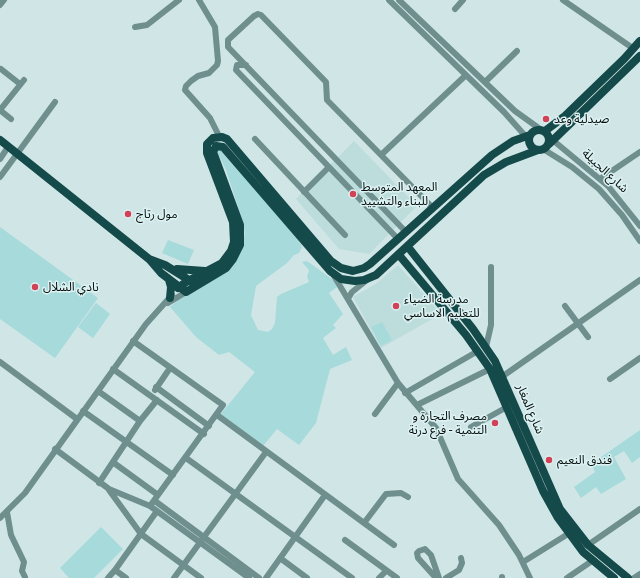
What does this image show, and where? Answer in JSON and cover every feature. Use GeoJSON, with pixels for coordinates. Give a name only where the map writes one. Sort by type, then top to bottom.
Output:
{"type":"FeatureCollection","features":[{"type":"Feature","properties":{"kind":"main road"},"geometry":{"type":"LineString","coordinates":[[528,137],[531,147],[545,140],[559,121],[634,49],[640,41]]}},
{"type":"Feature","properties":{"kind":"main road"},"geometry":{"type":"LineString","coordinates":[[3,144],[149,259],[169,280],[178,288],[186,292],[230,264],[236,254],[240,240],[239,221],[213,152],[215,147],[220,145],[334,274],[350,281],[368,279],[376,275],[408,247],[478,180],[506,162],[566,128],[640,56]]}},
{"type":"Feature","properties":{"kind":"main road"},"geometry":{"type":"LineString","coordinates":[[559,121],[558,124],[560,128],[566,128]]}},
{"type":"Feature","properties":{"kind":"main road"},"geometry":{"type":"LineString","coordinates":[[178,288],[226,259],[233,247],[235,237],[233,222],[206,150],[209,142],[219,136],[229,141],[331,261],[337,266],[349,270],[364,268],[498,150],[528,137],[535,130],[545,140]]}},
{"type":"Feature","properties":{"kind":"main road"},"geometry":{"type":"LineString","coordinates":[[498,150],[507,149],[511,151],[512,154],[506,162]]}},
{"type":"Feature","properties":{"kind":"main road","name":"شارع المغار"},"geometry":{"type":"LineString","coordinates":[[408,247],[473,329],[486,347],[503,376],[546,490],[588,545],[628,578]]}},
{"type":"Feature","properties":{"kind":"main road","name":"شارع المغار"},"geometry":{"type":"LineString","coordinates":[[399,255],[466,335],[490,369],[568,534],[592,561],[614,578]]}},
{"type":"Feature","properties":{"kind":"main road"},"geometry":{"type":"LineString","coordinates":[[149,259],[170,268],[190,280],[195,287]]}},
{"type":"Feature","properties":{"kind":"main road"},"geometry":{"type":"LineString","coordinates":[[170,268],[190,271],[208,271]]}},
{"type":"Feature","properties":{"kind":"main road"},"geometry":{"type":"LineString","coordinates":[[168,301],[171,287],[169,280]]}},
{"type":"Feature","properties":{"kind":"main road"},"geometry":{"type":"LineString","coordinates":[[466,335],[473,329]]}},
{"type":"Feature","properties":{"kind":"street"},"geometry":{"type":"LineString","coordinates":[[0,5],[4,0]]}},
{"type":"Feature","properties":{"kind":"street"},"geometry":{"type":"LineString","coordinates":[[135,27],[147,25],[179,0]]}},
{"type":"Feature","properties":{"kind":"street"},"geometry":{"type":"LineString","coordinates":[[199,0],[215,27],[218,61],[209,73],[198,76],[191,81],[186,86],[186,90],[210,118],[219,136]]}},
{"type":"Feature","properties":{"kind":"street"},"geometry":{"type":"LineString","coordinates":[[389,0],[528,137]]}},
{"type":"Feature","properties":{"kind":"street"},"geometry":{"type":"LineString","coordinates":[[399,0],[523,117],[545,140],[558,158],[581,174],[607,198],[622,215],[640,241]]}},
{"type":"Feature","properties":{"kind":"street"},"geometry":{"type":"LineString","coordinates":[[455,10],[464,0]]}},
{"type":"Feature","properties":{"kind":"street"},"geometry":{"type":"LineString","coordinates":[[563,0],[634,49]]}},
{"type":"Feature","properties":{"kind":"street"},"geometry":{"type":"LineString","coordinates":[[406,232],[228,46],[228,41],[255,15],[260,14],[326,82],[327,100],[433,208]]}},
{"type":"Feature","properties":{"kind":"street"},"geometry":{"type":"LineString","coordinates":[[485,82],[517,51]]}},
{"type":"Feature","properties":{"kind":"street"},"geometry":{"type":"LineString","coordinates":[[238,56],[236,67],[237,72],[398,239]]}},
{"type":"Feature","properties":{"kind":"street"},"geometry":{"type":"LineString","coordinates":[[237,65],[246,65]]}},
{"type":"Feature","properties":{"kind":"street"},"geometry":{"type":"LineString","coordinates":[[1,70],[22,82],[0,110],[11,118]]}},
{"type":"Feature","properties":{"kind":"street"},"geometry":{"type":"LineString","coordinates":[[381,155],[466,75]]}},
{"type":"Feature","properties":{"kind":"street"},"geometry":{"type":"LineString","coordinates":[[0,177],[55,102]]}},
{"type":"Feature","properties":{"kind":"street"},"geometry":{"type":"LineString","coordinates":[[516,124],[522,123],[523,117]]}},
{"type":"Feature","properties":{"kind":"street"},"geometry":{"type":"LineString","coordinates":[[255,139],[345,235]]}},
{"type":"Feature","properties":{"kind":"street","name":"شارع الجبيلة"},"geometry":{"type":"LineString","coordinates":[[545,140],[565,149],[600,179],[623,203],[640,226]]}},
{"type":"Feature","properties":{"kind":"street"},"geometry":{"type":"LineString","coordinates":[[0,159],[3,144]]}},
{"type":"Feature","properties":{"kind":"street"},"geometry":{"type":"LineString","coordinates":[[558,158],[558,152],[565,149]]}},
{"type":"Feature","properties":{"kind":"street"},"geometry":{"type":"LineString","coordinates":[[600,179],[640,152]]}},
{"type":"Feature","properties":{"kind":"street"},"geometry":{"type":"LineString","coordinates":[[304,192],[329,168]]}},
{"type":"Feature","properties":{"kind":"street"},"geometry":{"type":"LineString","coordinates":[[486,347],[491,325],[491,266]]}},
{"type":"Feature","properties":{"kind":"street"},"geometry":{"type":"LineString","coordinates":[[334,274],[398,383],[436,428],[458,479],[499,525],[523,562],[530,578]]}},
{"type":"Feature","properties":{"kind":"street"},"geometry":{"type":"LineString","coordinates":[[349,298],[352,292],[368,279]]}},
{"type":"Feature","properties":{"kind":"street"},"geometry":{"type":"LineString","coordinates":[[503,376],[640,280]]}},
{"type":"Feature","properties":{"kind":"street"},"geometry":{"type":"LineString","coordinates":[[0,518],[25,493],[133,341],[178,288]]}},
{"type":"Feature","properties":{"kind":"street"},"geometry":{"type":"LineString","coordinates":[[168,301],[186,292]]}},
{"type":"Feature","properties":{"kind":"street"},"geometry":{"type":"LineString","coordinates":[[565,306],[588,337]]}},
{"type":"Feature","properties":{"kind":"street"},"geometry":{"type":"LineString","coordinates":[[133,341],[223,406],[210,426],[150,506]]}},
{"type":"Feature","properties":{"kind":"street"},"geometry":{"type":"LineString","coordinates":[[405,393],[478,351]]}},
{"type":"Feature","properties":{"kind":"street"},"geometry":{"type":"LineString","coordinates":[[610,380],[640,358]]}},
{"type":"Feature","properties":{"kind":"street"},"geometry":{"type":"LineString","coordinates":[[0,362],[77,419]]}},
{"type":"Feature","properties":{"kind":"street"},"geometry":{"type":"LineString","coordinates":[[99,483],[114,464],[154,398],[156,387],[170,368]]}},
{"type":"Feature","properties":{"kind":"street"},"geometry":{"type":"LineString","coordinates":[[114,369],[204,434]]}},
{"type":"Feature","properties":{"kind":"street"},"geometry":{"type":"LineString","coordinates":[[416,405],[490,369]]}},
{"type":"Feature","properties":{"kind":"street"},"geometry":{"type":"LineString","coordinates":[[375,414],[398,383]]}},
{"type":"Feature","properties":{"kind":"street"},"geometry":{"type":"LineString","coordinates":[[156,387],[210,426]]}},
{"type":"Feature","properties":{"kind":"street"},"geometry":{"type":"LineString","coordinates":[[98,391],[140,421]]}},
{"type":"Feature","properties":{"kind":"street"},"geometry":{"type":"LineString","coordinates":[[471,427],[507,407]]}},
{"type":"Feature","properties":{"kind":"street"},"geometry":{"type":"LineString","coordinates":[[83,411],[173,475]]}},
{"type":"Feature","properties":{"kind":"street"},"geometry":{"type":"LineString","coordinates":[[217,415],[394,545]]}},
{"type":"Feature","properties":{"kind":"street"},"geometry":{"type":"LineString","coordinates":[[55,449],[99,483],[109,489],[150,506],[259,578]]}},
{"type":"Feature","properties":{"kind":"street"},"geometry":{"type":"LineString","coordinates":[[174,578],[182,565],[266,452]]}},
{"type":"Feature","properties":{"kind":"street"},"geometry":{"type":"LineString","coordinates":[[186,458],[294,538],[352,578]]}},
{"type":"Feature","properties":{"kind":"street"},"geometry":{"type":"LineString","coordinates":[[114,464],[157,498],[201,540],[249,578]]}},
{"type":"Feature","properties":{"kind":"street"},"geometry":{"type":"LineString","coordinates":[[109,489],[141,534],[201,578]]}},
{"type":"Feature","properties":{"kind":"street"},"geometry":{"type":"LineString","coordinates":[[364,523],[386,494],[401,493],[408,497]]}},
{"type":"Feature","properties":{"kind":"street"},"geometry":{"type":"LineString","coordinates":[[266,578],[325,495]]}},
{"type":"Feature","properties":{"kind":"street"},"geometry":{"type":"LineString","coordinates":[[588,545],[640,509]]}},
{"type":"Feature","properties":{"kind":"street"},"geometry":{"type":"LineString","coordinates":[[108,578],[157,511]]}},
{"type":"Feature","properties":{"kind":"street"},"geometry":{"type":"LineString","coordinates":[[7,512],[16,548],[24,562],[22,571],[25,577]]}},
{"type":"Feature","properties":{"kind":"street"},"geometry":{"type":"LineString","coordinates":[[523,562],[568,534]]}},
{"type":"Feature","properties":{"kind":"street"},"geometry":{"type":"LineString","coordinates":[[345,540],[397,578]]}},
{"type":"Feature","properties":{"kind":"street"},"geometry":{"type":"LineString","coordinates":[[280,558],[308,578]]}},
{"type":"Feature","properties":{"kind":"street"},"geometry":{"type":"LineString","coordinates":[[446,578],[459,570],[462,563],[461,558]]}},
{"type":"Feature","properties":{"kind":"street"},"geometry":{"type":"LineString","coordinates":[[567,578],[592,561]]}},
{"type":"Feature","properties":{"kind":"street"},"geometry":{"type":"LineString","coordinates":[[115,570],[126,578]]}},
{"type":"Feature","properties":{"kind":"street"},"geometry":{"type":"LineString","coordinates":[[379,578],[386,571]]}},
{"type":"Feature","properties":{"kind":"street"},"geometry":{"type":"LineString","coordinates":[[634,578],[640,574]]}},
{"type":"Feature","properties":{"kind":"shaded area","name":"المعهد المتوسط للبناء والتشييد"},"geometry":{"type":"Polygon","coordinates":[[[354,141],[417,206],[369,254],[339,249],[296,199],[354,141]]]}},
{"type":"Feature","properties":{"kind":"shaded area"},"geometry":{"type":"Polygon","coordinates":[[[219,146],[300,242],[302,247],[299,253],[294,255],[287,263],[256,286],[251,315],[258,330],[268,332],[272,329],[275,323],[277,297],[309,282],[307,277],[309,270],[302,262],[306,261],[310,263],[333,280],[337,287],[329,293],[343,314],[333,325],[336,328],[323,338],[333,355],[346,347],[352,360],[330,369],[316,423],[299,445],[277,429],[263,446],[220,415],[255,372],[229,352],[219,355],[196,337],[170,307],[243,242],[245,233],[242,219],[226,170],[216,150],[219,146]]]}},
{"type":"Feature","properties":{"kind":"shaded area","name":"نادي الشلال"},"geometry":{"type":"Polygon","coordinates":[[[0,227],[98,298],[55,358],[0,319],[0,227]]]}},
{"type":"Feature","properties":{"kind":"shaded area"},"geometry":{"type":"Polygon","coordinates":[[[168,240],[194,250],[188,264],[162,253],[168,240]]]}},
{"type":"Feature","properties":{"kind":"shaded area","name":"مدرسة الضياء للتعليم الاساسي"},"geometry":{"type":"Polygon","coordinates":[[[398,265],[441,314],[381,348],[353,297],[377,283],[398,265]]]}},
{"type":"Feature","properties":{"kind":"shaded area"},"geometry":{"type":"Polygon","coordinates":[[[96,303],[110,314],[93,338],[78,327],[96,303]]]}},
{"type":"Feature","properties":{"kind":"shaded area"},"geometry":{"type":"Polygon","coordinates":[[[382,322],[392,340],[381,346],[371,327],[382,322]]]}},
{"type":"Feature","properties":{"kind":"shaded area"},"geometry":{"type":"Polygon","coordinates":[[[640,430],[640,457],[632,463],[624,451],[614,457],[626,479],[601,494],[596,487],[581,498],[574,487],[595,472],[591,464],[640,430]]]}},
{"type":"Feature","properties":{"kind":"shaded area"},"geometry":{"type":"Polygon","coordinates":[[[101,527],[123,549],[94,578],[69,578],[60,568],[101,527]]]}},
{"type":"Feature","properties":{"kind":"place","name":"صيدلية وعد"},"geometry":{"type":"Point","coordinates":[546,119]}},
{"type":"Feature","properties":{"kind":"place","name":"المعهد المتوسط للبناء والتشييد"},"geometry":{"type":"Point","coordinates":[353,194]}},
{"type":"Feature","properties":{"kind":"place","name":"مول رتاج"},"geometry":{"type":"Point","coordinates":[128,214]}},
{"type":"Feature","properties":{"kind":"place","name":"نادي الشلال"},"geometry":{"type":"Point","coordinates":[35,287]}},
{"type":"Feature","properties":{"kind":"place","name":"مدرسة الضياء للتعليم الاساسي"},"geometry":{"type":"Point","coordinates":[396,306]}},
{"type":"Feature","properties":{"kind":"place","name":"مصرف التجارة و التنمية - فرع درنة"},"geometry":{"type":"Point","coordinates":[495,423]}},
{"type":"Feature","properties":{"kind":"place","name":"فندق النعيم"},"geometry":{"type":"Point","coordinates":[549,460]}}]}
